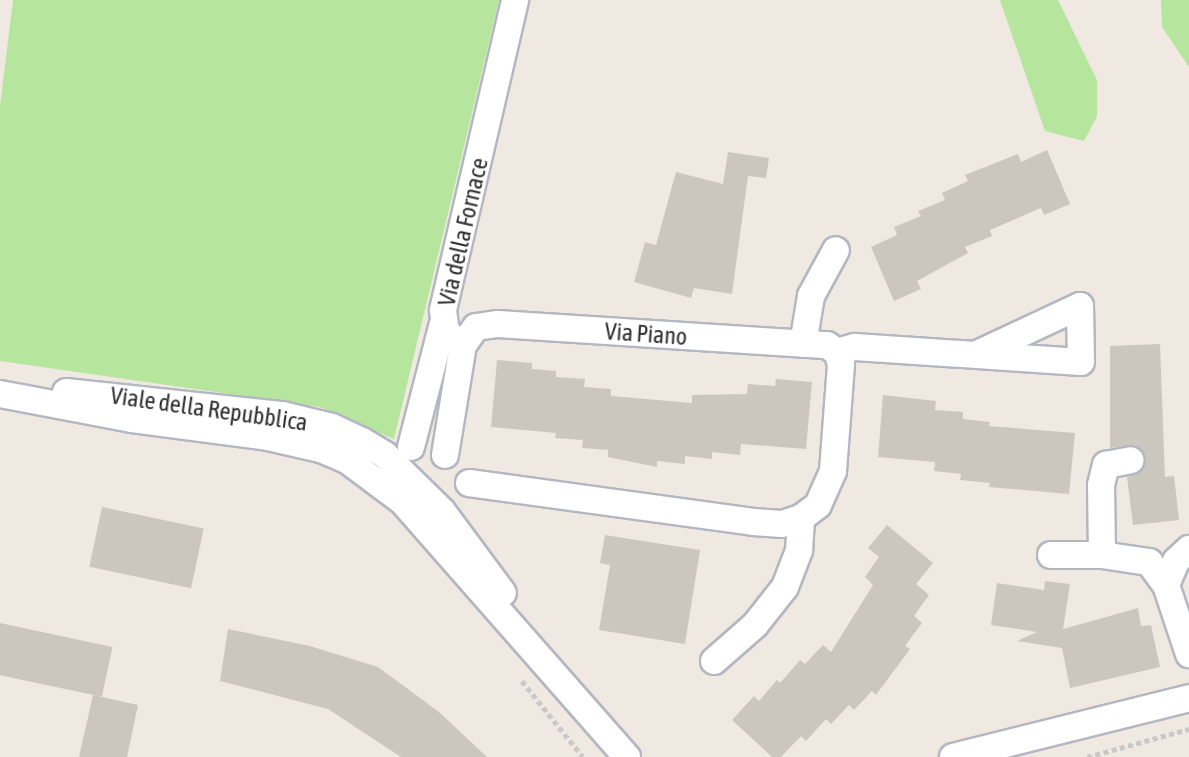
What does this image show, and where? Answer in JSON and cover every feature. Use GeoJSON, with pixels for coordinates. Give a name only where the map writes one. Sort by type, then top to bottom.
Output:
{"type":"FeatureCollection","features":[{"type":"Feature","properties":{"kind":"street","name":"Via della Fornace"},"geometry":{"type":"LineString","coordinates":[[445,455],[463,345],[451,340],[443,323],[515,0]]}},
{"type":"Feature","properties":{"kind":"street"},"geometry":{"type":"LineString","coordinates":[[803,344],[811,296],[836,250]]}},
{"type":"Feature","properties":{"kind":"street"},"geometry":{"type":"LineString","coordinates":[[411,447],[443,323]]}},
{"type":"Feature","properties":{"kind":"street","name":"Via Piano"},"geometry":{"type":"LineString","coordinates":[[463,345],[476,327],[488,324],[827,345],[837,352],[855,347],[979,353]]}},
{"type":"Feature","properties":{"kind":"street"},"geometry":{"type":"LineString","coordinates":[[469,483],[753,522],[782,524],[801,518],[818,505],[833,471],[841,363],[837,352]]}},
{"type":"Feature","properties":{"kind":"street","name":"Viale della Repubblica"},"geometry":{"type":"LineString","coordinates":[[0,387],[143,397],[296,418],[362,440],[409,493],[618,748]]}},
{"type":"Feature","properties":{"kind":"street","name":"Viale della Repubblica"},"geometry":{"type":"LineString","coordinates":[[0,394],[321,449],[409,493]]}},
{"type":"Feature","properties":{"kind":"street"},"geometry":{"type":"LineString","coordinates":[[445,455],[463,455],[471,472],[469,483],[442,511],[409,493],[445,455]]}},
{"type":"Feature","properties":{"kind":"street"},"geometry":{"type":"LineString","coordinates":[[1102,555],[1101,485],[1106,466],[1131,460]]}},
{"type":"Feature","properties":{"kind":"street","name":"Viale della Repubblica"},"geometry":{"type":"LineString","coordinates":[[442,511],[618,748]]}},
{"type":"Feature","properties":{"kind":"street"},"geometry":{"type":"LineString","coordinates":[[714,661],[755,625],[785,587],[799,550],[801,518]]}},
{"type":"Feature","properties":{"kind":"street"},"geometry":{"type":"LineString","coordinates":[[1166,585],[1176,561],[1189,549]]}},
{"type":"Feature","properties":{"kind":"street"},"geometry":{"type":"LineString","coordinates":[[1051,555],[1102,555],[1149,562],[1166,585],[1189,654]]}},
{"type":"Feature","properties":{"kind":"street"},"geometry":{"type":"LineString","coordinates":[[953,757],[1189,698]]}},
{"type":"Feature","properties":{"kind":"path"},"geometry":{"type":"LineString","coordinates":[[520,678],[583,757]]}},
{"type":"Feature","properties":{"kind":"path"},"geometry":{"type":"LineString","coordinates":[[1087,757],[1189,729]]}},
{"type":"Feature","properties":{"kind":"green space"},"geometry":{"type":"Polygon","coordinates":[[[13,0],[499,0],[394,439],[320,407],[0,361],[0,106],[13,0]]]}},
{"type":"Feature","properties":{"kind":"green space"},"geometry":{"type":"Polygon","coordinates":[[[1000,0],[1058,0],[1097,80],[1097,116],[1084,141],[1045,131],[1000,0]]]}},
{"type":"Feature","properties":{"kind":"green space"},"geometry":{"type":"Polygon","coordinates":[[[1161,0],[1189,0],[1189,67],[1162,27],[1161,0]]]}},
{"type":"Feature","properties":{"kind":"building"},"geometry":{"type":"Polygon","coordinates":[[[1047,150],[1070,204],[1044,215],[1041,208],[990,230],[992,236],[965,247],[968,253],[917,281],[921,289],[894,301],[871,247],[897,235],[894,227],[921,216],[918,211],[945,200],[942,193],[968,181],[965,175],[1018,154],[1021,162],[1047,150]]]}},
{"type":"Feature","properties":{"kind":"building"},"geometry":{"type":"Polygon","coordinates":[[[728,152],[769,158],[766,178],[748,176],[732,294],[694,288],[691,298],[634,282],[645,242],[656,245],[676,172],[723,184],[728,152]]]}},
{"type":"Feature","properties":{"kind":"building"},"geometry":{"type":"Polygon","coordinates":[[[1160,344],[1165,477],[1174,476],[1179,520],[1133,525],[1127,477],[1142,471],[1146,458],[1135,445],[1110,448],[1110,346],[1160,344]]]}},
{"type":"Feature","properties":{"kind":"building"},"geometry":{"type":"Polygon","coordinates":[[[497,360],[532,363],[532,369],[556,371],[556,377],[585,379],[584,387],[611,389],[611,396],[692,403],[692,395],[747,394],[748,384],[775,386],[776,379],[812,382],[806,449],[741,444],[740,455],[712,452],[712,459],[685,456],[685,464],[657,461],[657,467],[608,457],[608,450],[582,448],[583,440],[555,438],[556,433],[491,427],[497,360]]]}},
{"type":"Feature","properties":{"kind":"building"},"geometry":{"type":"Polygon","coordinates":[[[883,395],[936,401],[935,410],[963,412],[963,419],[990,422],[989,426],[1075,433],[1069,494],[989,487],[990,483],[960,480],[961,474],[934,471],[935,462],[878,457],[883,395]]]}},
{"type":"Feature","properties":{"kind":"building"},"geometry":{"type":"Polygon","coordinates":[[[102,507],[204,529],[191,588],[89,567],[102,507]]]}},
{"type":"Feature","properties":{"kind":"building"},"geometry":{"type":"Polygon","coordinates":[[[887,525],[933,563],[916,584],[929,595],[914,616],[922,623],[905,646],[910,649],[876,695],[872,691],[854,710],[849,705],[831,724],[826,719],[806,741],[801,736],[781,757],[772,757],[732,720],[754,696],[759,701],[777,680],[780,683],[800,660],[805,664],[823,645],[831,652],[873,585],[865,577],[879,557],[868,548],[887,525]]]}},
{"type":"Feature","properties":{"kind":"building"},"geometry":{"type":"Polygon","coordinates":[[[605,535],[700,550],[685,644],[599,630],[610,565],[600,563],[605,535]]]}},
{"type":"Feature","properties":{"kind":"building"},"geometry":{"type":"Polygon","coordinates":[[[1045,581],[1070,584],[1063,629],[1138,608],[1141,626],[1151,625],[1160,667],[1070,688],[1062,648],[1017,641],[1037,632],[991,625],[997,583],[1044,590],[1045,581]]]}},
{"type":"Feature","properties":{"kind":"building"},"geometry":{"type":"Polygon","coordinates":[[[0,623],[112,647],[102,697],[0,675],[0,623]]]}},
{"type":"Feature","properties":{"kind":"building"},"geometry":{"type":"Polygon","coordinates":[[[228,629],[310,646],[378,667],[439,712],[487,757],[401,757],[328,709],[220,681],[228,629]]]}},
{"type":"Feature","properties":{"kind":"building"},"geometry":{"type":"Polygon","coordinates":[[[93,695],[138,705],[127,757],[79,757],[93,695]]]}}]}
